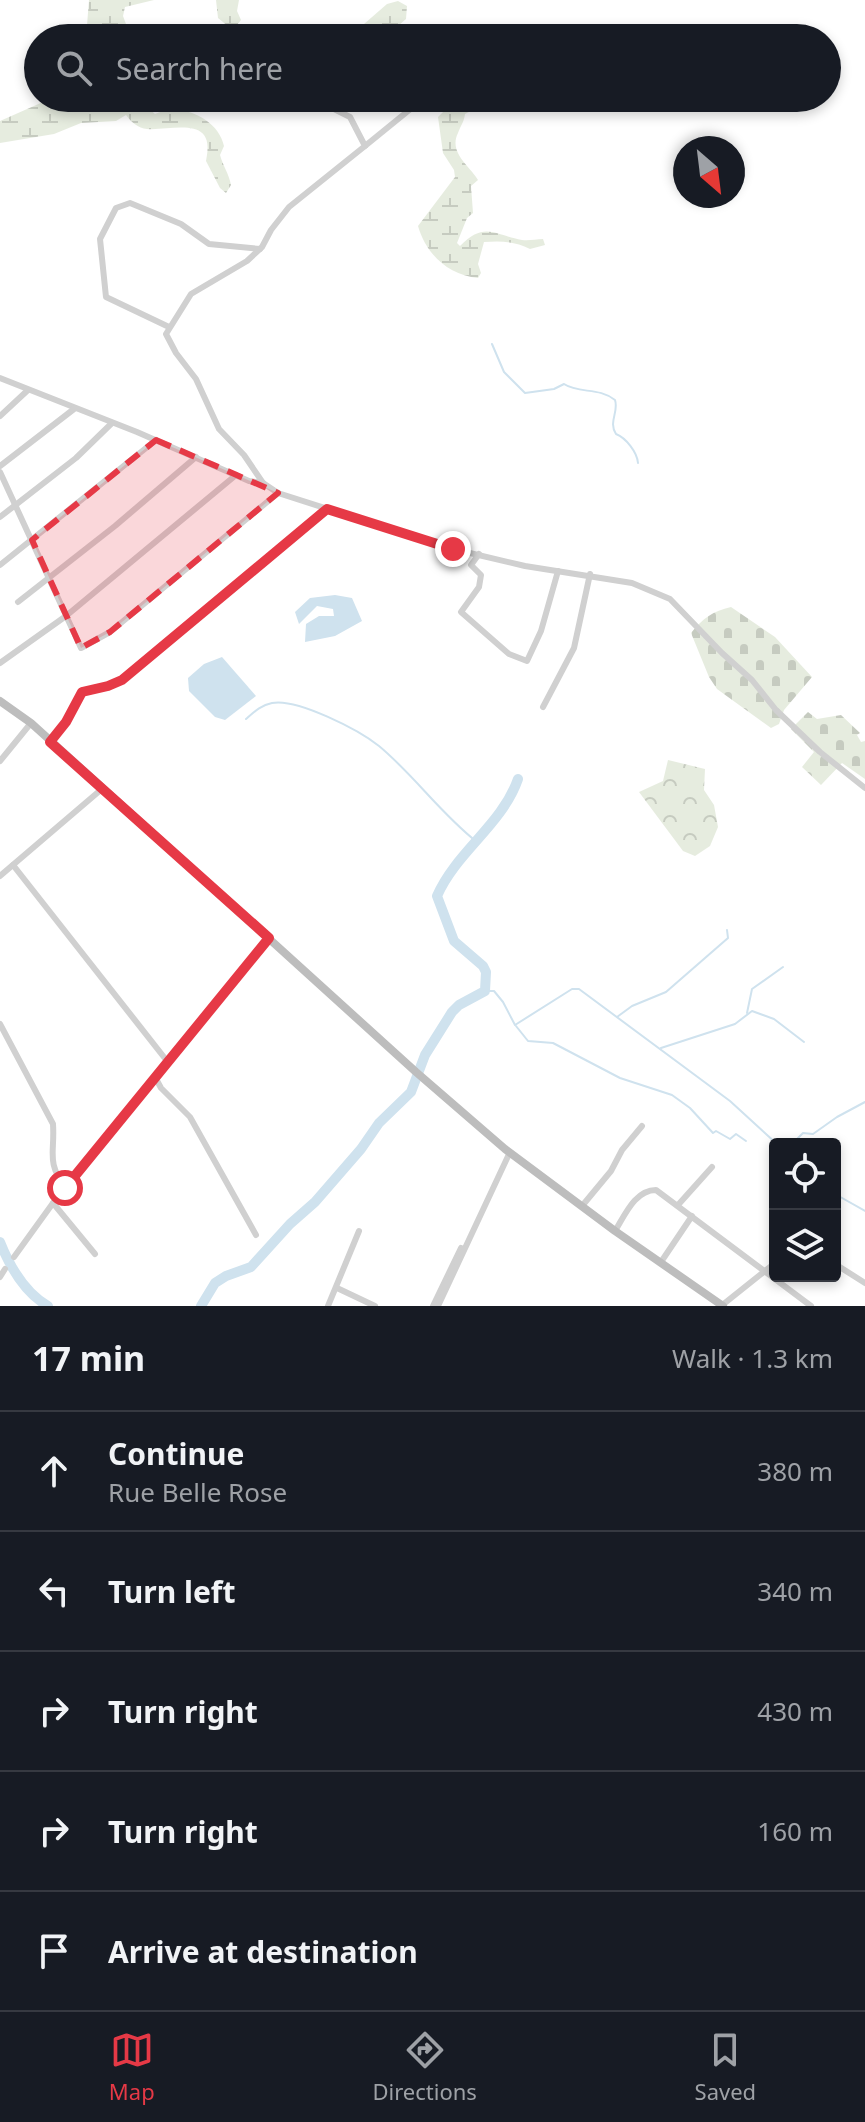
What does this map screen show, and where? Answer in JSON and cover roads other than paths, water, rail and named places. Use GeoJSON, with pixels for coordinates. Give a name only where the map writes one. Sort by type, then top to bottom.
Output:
{"type":"FeatureCollection","features":[{"type":"Feature","properties":{"kind":"street"},"geometry":{"type":"LineString","coordinates":[[340,112],[350,117],[365,146]]}},
{"type":"Feature","properties":{"kind":"street"},"geometry":{"type":"LineString","coordinates":[[407,112],[289,207],[260,249],[234,270],[191,294],[169,327],[166,334],[196,379],[219,429],[244,455],[263,483],[278,493],[453,549],[525,566],[632,583],[670,599],[711,643],[752,680],[776,710],[820,752],[865,788]]}},
{"type":"Feature","properties":{"kind":"street"},"geometry":{"type":"LineString","coordinates":[[169,327],[106,297],[100,239],[116,208],[130,203],[181,224],[209,244],[260,249]]}},
{"type":"Feature","properties":{"kind":"street"},"geometry":{"type":"LineString","coordinates":[[0,378],[249,481],[263,483]]}},
{"type":"Feature","properties":{"kind":"street"},"geometry":{"type":"LineString","coordinates":[[0,416],[18,403],[28,390]]}},
{"type":"Feature","properties":{"kind":"street"},"geometry":{"type":"LineString","coordinates":[[0,466],[74,409]]}},
{"type":"Feature","properties":{"kind":"street"},"geometry":{"type":"LineString","coordinates":[[0,517],[76,458],[112,423]]}},
{"type":"Feature","properties":{"kind":"street"},"geometry":{"type":"LineString","coordinates":[[0,565],[156,440]]}},
{"type":"Feature","properties":{"kind":"street"},"geometry":{"type":"LineString","coordinates":[[18,602],[196,457]]}},
{"type":"Feature","properties":{"kind":"street"},"geometry":{"type":"LineString","coordinates":[[0,472],[81,648],[110,632],[278,493]]}},
{"type":"Feature","properties":{"kind":"street"},"geometry":{"type":"LineString","coordinates":[[0,663],[66,616],[236,475]]}},
{"type":"Feature","properties":{"kind":"street"},"geometry":{"type":"LineString","coordinates":[[50,742],[66,722],[82,692],[122,680],[327,509]]}},
{"type":"Feature","properties":{"kind":"street"},"geometry":{"type":"LineString","coordinates":[[479,554],[471,565],[481,575],[479,587],[461,612],[509,654],[527,661],[541,631],[558,571]]}},
{"type":"Feature","properties":{"kind":"street"},"geometry":{"type":"LineString","coordinates":[[543,707],[574,648],[590,574]]}},
{"type":"Feature","properties":{"kind":"street"},"geometry":{"type":"LineString","coordinates":[[0,701],[31,723],[416,1072],[510,1152],[615,1231],[722,1306],[769,1268]]}},
{"type":"Feature","properties":{"kind":"street"},"geometry":{"type":"LineString","coordinates":[[0,761],[31,723]]}},
{"type":"Feature","properties":{"kind":"street"},"geometry":{"type":"LineString","coordinates":[[0,876],[103,788]]}},
{"type":"Feature","properties":{"kind":"street"},"geometry":{"type":"LineString","coordinates":[[13,865],[167,1061]]}},
{"type":"Feature","properties":{"kind":"street"},"geometry":{"type":"LineString","coordinates":[[14,1257],[53,1203],[269,938]]}},
{"type":"Feature","properties":{"kind":"street"},"geometry":{"type":"LineString","coordinates":[[0,1024],[53,1124],[51,1156],[54,1172],[65,1188]]}},
{"type":"Feature","properties":{"kind":"street"},"geometry":{"type":"LineString","coordinates":[[155,1077],[161,1088],[190,1117],[256,1235]]}},
{"type":"Feature","properties":{"kind":"street"},"geometry":{"type":"LineString","coordinates":[[582,1206],[642,1126]]}},
{"type":"Feature","properties":{"kind":"street"},"geometry":{"type":"LineString","coordinates":[[435,1306],[510,1152]]}},
{"type":"Feature","properties":{"kind":"street"},"geometry":{"type":"LineString","coordinates":[[678,1205],[712,1167]]}},
{"type":"Feature","properties":{"kind":"street"},"geometry":{"type":"LineString","coordinates":[[615,1231],[638,1195],[651,1189],[665,1195],[811,1306]]}},
{"type":"Feature","properties":{"kind":"street"},"geometry":{"type":"LineString","coordinates":[[53,1203],[95,1254]]}},
{"type":"Feature","properties":{"kind":"street"},"geometry":{"type":"LineString","coordinates":[[661,1262],[692,1216]]}},
{"type":"Feature","properties":{"kind":"street"},"geometry":{"type":"LineString","coordinates":[[328,1306],[359,1231]]}},
{"type":"Feature","properties":{"kind":"street"},"geometry":{"type":"LineString","coordinates":[[841,1268],[865,1283]]}},
{"type":"Feature","properties":{"kind":"street"},"geometry":{"type":"LineString","coordinates":[[0,1277],[5,1269]]}},
{"type":"Feature","properties":{"kind":"street"},"geometry":{"type":"LineString","coordinates":[[337,1288],[375,1306]]}},
{"type":"Feature","properties":{"kind":"water"},"geometry":{"type":"Polygon","coordinates":[[[335,595],[352,598],[362,621],[335,636],[305,642],[306,624],[319,616],[334,616],[333,609],[317,606],[299,624],[295,612],[310,598],[335,595]]]}},
{"type":"Feature","properties":{"kind":"water"},"geometry":{"type":"Polygon","coordinates":[[[222,657],[256,696],[225,720],[215,717],[189,691],[188,678],[204,664],[222,657]]]}},
{"type":"Feature","properties":{"kind":"waterway"},"geometry":{"type":"LineString","coordinates":[[492,344],[504,372],[525,393],[554,389],[564,384],[602,393],[615,400],[614,430],[636,454],[638,463]]}},
{"type":"Feature","properties":{"kind":"waterway"},"geometry":{"type":"LineString","coordinates":[[246,719],[264,705],[283,703],[312,710],[343,724],[379,746],[477,842]]}},
{"type":"Feature","properties":{"kind":"waterway"},"geometry":{"type":"LineString","coordinates":[[201,1306],[215,1283],[251,1267],[315,1202],[379,1123],[411,1092],[425,1055],[452,1012],[485,991],[486,972],[483,966],[454,941],[437,896],[455,866],[501,810],[518,779]]}},
{"type":"Feature","properties":{"kind":"waterway"},"geometry":{"type":"LineString","coordinates":[[617,1017],[632,1006],[666,992],[728,938],[727,930]]}},
{"type":"Feature","properties":{"kind":"waterway"},"geometry":{"type":"LineString","coordinates":[[747,1013],[752,989],[783,967]]}},
{"type":"Feature","properties":{"kind":"waterway"},"geometry":{"type":"LineString","coordinates":[[485,991],[494,991],[515,1025],[572,989],[579,989],[730,1101],[770,1138]]}},
{"type":"Feature","properties":{"kind":"waterway"},"geometry":{"type":"LineString","coordinates":[[661,1048],[735,1024],[752,1011],[774,1019],[804,1042]]}},
{"type":"Feature","properties":{"kind":"waterway"},"geometry":{"type":"LineString","coordinates":[[516,1026],[528,1041],[553,1043],[620,1078],[672,1095],[690,1108],[713,1133],[716,1131],[730,1139],[736,1134],[746,1141]]}},
{"type":"Feature","properties":{"kind":"waterway"},"geometry":{"type":"LineString","coordinates":[[798,1138],[803,1133],[813,1134],[865,1102]]}},
{"type":"Feature","properties":{"kind":"waterway"},"geometry":{"type":"LineString","coordinates":[[841,1197],[865,1211]]}},
{"type":"Feature","properties":{"kind":"waterway"},"geometry":{"type":"LineString","coordinates":[[0,1242],[19,1278],[32,1294],[48,1306]]}}]}
